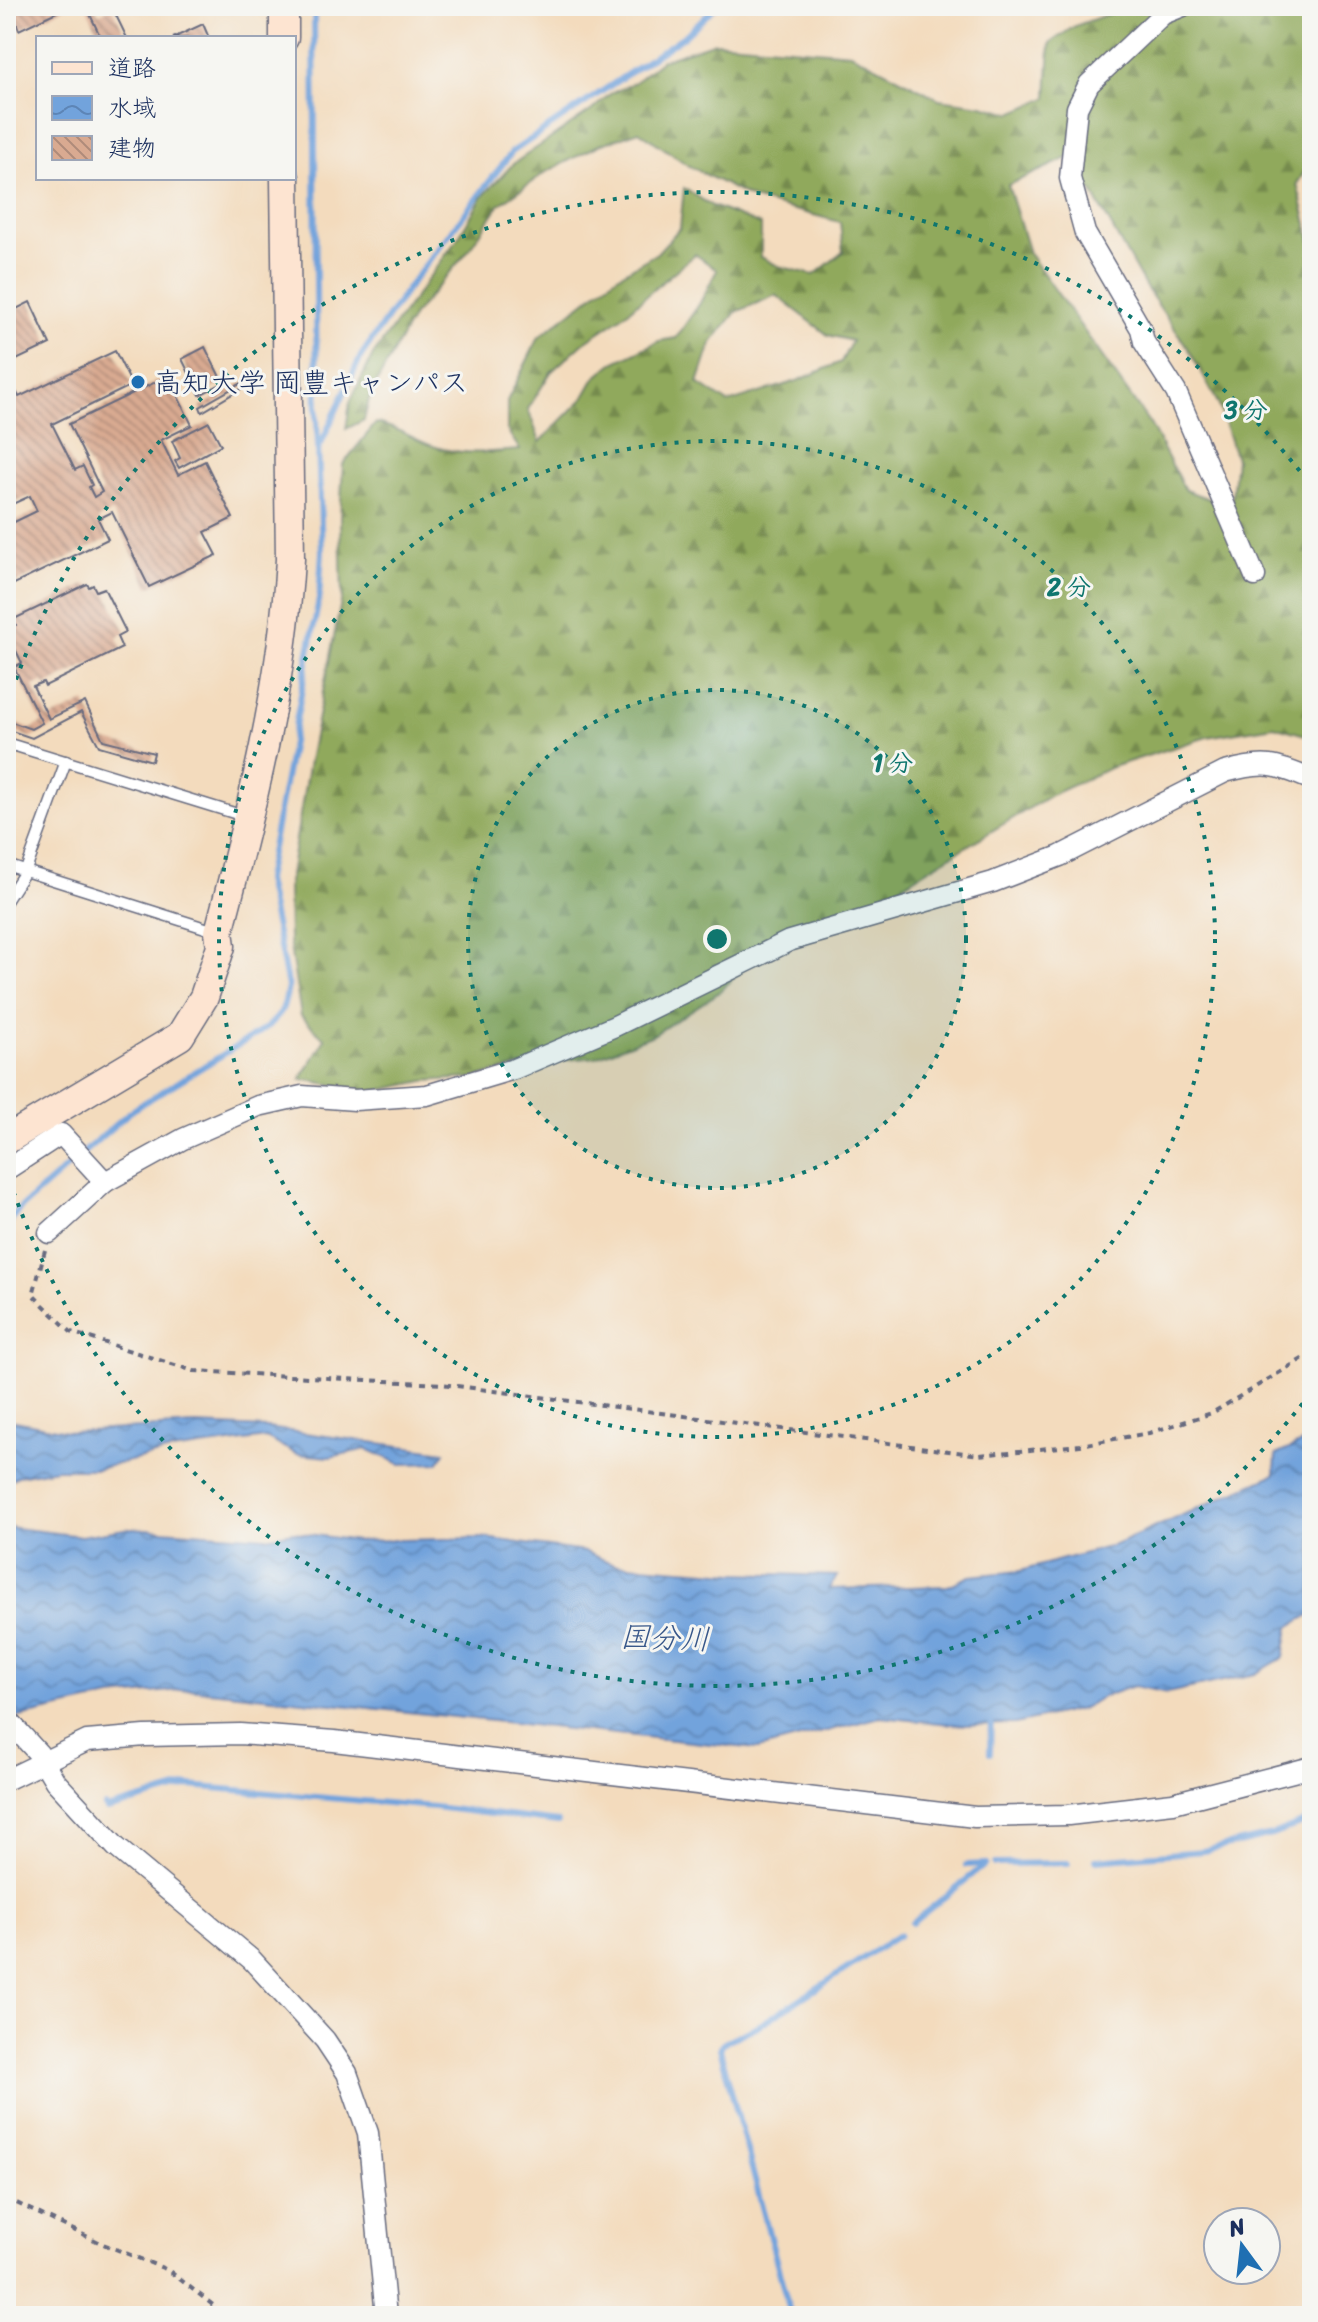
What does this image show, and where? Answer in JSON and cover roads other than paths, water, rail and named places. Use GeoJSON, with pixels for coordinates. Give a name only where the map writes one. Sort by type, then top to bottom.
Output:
{"type":"FeatureCollection","features":[{"type":"Feature","properties":{"kind":"street"},"geometry":{"type":"LineString","coordinates":[[284,6],[284,36]]}},
{"type":"Feature","properties":{"kind":"street"},"geometry":{"type":"LineString","coordinates":[[1183,6],[1163,14],[1089,84],[1077,108],[1070,178],[1085,233],[1141,329],[1144,342],[1176,392],[1255,576]]}},
{"type":"Feature","properties":{"kind":"street"},"geometry":{"type":"LineString","coordinates":[[6,1140],[180,1036],[204,997],[221,946],[219,932],[249,817],[287,616],[290,559],[285,180]]}},
{"type":"Feature","properties":{"kind":"street"},"geometry":{"type":"LineString","coordinates":[[49,1233],[99,1175],[258,1106],[302,1096],[355,1100],[427,1095],[514,1069],[615,1026],[789,941],[993,882],[1060,856],[1225,772],[1253,764],[1282,766],[1312,780]]}},
{"type":"Feature","properties":{"kind":"street"},"geometry":{"type":"LineString","coordinates":[[6,1170],[61,1134],[99,1175]]}},
{"type":"Feature","properties":{"kind":"street"},"geometry":{"type":"LineString","coordinates":[[6,1718],[42,1758],[55,1781],[132,1863],[252,1960],[325,2040],[343,2066],[368,2133],[386,2316]]}},
{"type":"Feature","properties":{"kind":"street"},"geometry":{"type":"LineString","coordinates":[[6,1780],[42,1758],[87,1741],[240,1734],[334,1741],[975,1817],[1068,1815],[1173,1803],[1312,1767]]}},
{"type":"Feature","properties":{"kind":"lane"},"geometry":{"type":"LineString","coordinates":[[6,743],[249,817]]}},
{"type":"Feature","properties":{"kind":"lane"},"geometry":{"type":"LineString","coordinates":[[6,901],[26,870],[66,761]]}},
{"type":"Feature","properties":{"kind":"lane"},"geometry":{"type":"LineString","coordinates":[[6,865],[219,932]]}},
{"type":"Feature","properties":{"kind":"water"},"geometry":{"type":"Polygon","coordinates":[[[6,1415],[10,1420],[71,1432],[196,1425],[267,1428],[445,1452],[438,1463],[400,1464],[367,1449],[330,1457],[297,1454],[266,1438],[171,1451],[97,1469],[56,1469],[18,1476],[6,1483],[6,1415]]]}},
{"type":"Feature","properties":{"kind":"water","name":"国分川"},"geometry":{"type":"Polygon","coordinates":[[[1306,1441],[1312,1444],[1312,1614],[1289,1627],[1284,1657],[1255,1674],[1167,1693],[1134,1686],[1102,1697],[1081,1709],[1015,1724],[961,1725],[880,1717],[758,1749],[190,1689],[111,1697],[6,1720],[6,1527],[81,1536],[131,1528],[266,1537],[294,1532],[357,1541],[485,1538],[585,1552],[614,1564],[734,1573],[838,1576],[828,1589],[948,1586],[970,1576],[1020,1571],[1115,1545],[1275,1474],[1276,1455],[1306,1441]]]}},
{"type":"Feature","properties":{"kind":"waterway"},"geometry":{"type":"LineString","coordinates":[[6,1228],[18,1210],[132,1110],[260,1032],[277,1018],[285,1002],[288,987],[266,880],[319,599],[322,552],[317,419],[314,6]]}},
{"type":"Feature","properties":{"kind":"waterway"},"geometry":{"type":"LineString","coordinates":[[320,446],[361,356],[410,285],[512,152],[687,34],[716,6]]}},
{"type":"Feature","properties":{"kind":"waterway"},"geometry":{"type":"LineString","coordinates":[[990,1753],[991,1719]]}},
{"type":"Feature","properties":{"kind":"waterway"},"geometry":{"type":"LineString","coordinates":[[105,1806],[107,1809],[189,1786],[434,1807],[558,1822]]}},
{"type":"Feature","properties":{"kind":"waterway"},"geometry":{"type":"LineString","coordinates":[[1096,1860],[1203,1851],[1272,1835],[1312,1819]]}},
{"type":"Feature","properties":{"kind":"waterway"},"geometry":{"type":"LineString","coordinates":[[995,1864],[1068,1863]]}},
{"type":"Feature","properties":{"kind":"waterway"},"geometry":{"type":"LineString","coordinates":[[966,1865],[986,1864]]}},
{"type":"Feature","properties":{"kind":"waterway"},"geometry":{"type":"LineString","coordinates":[[912,1923],[986,1864]]}},
{"type":"Feature","properties":{"kind":"waterway"},"geometry":{"type":"LineString","coordinates":[[791,2316],[720,2049],[724,2042],[760,2025],[899,1935]]}},
{"type":"Feature","properties":{"kind":"place","name":"高知大学 岡豊キャンパス"},"geometry":{"type":"Point","coordinates":[138,382]}}]}
